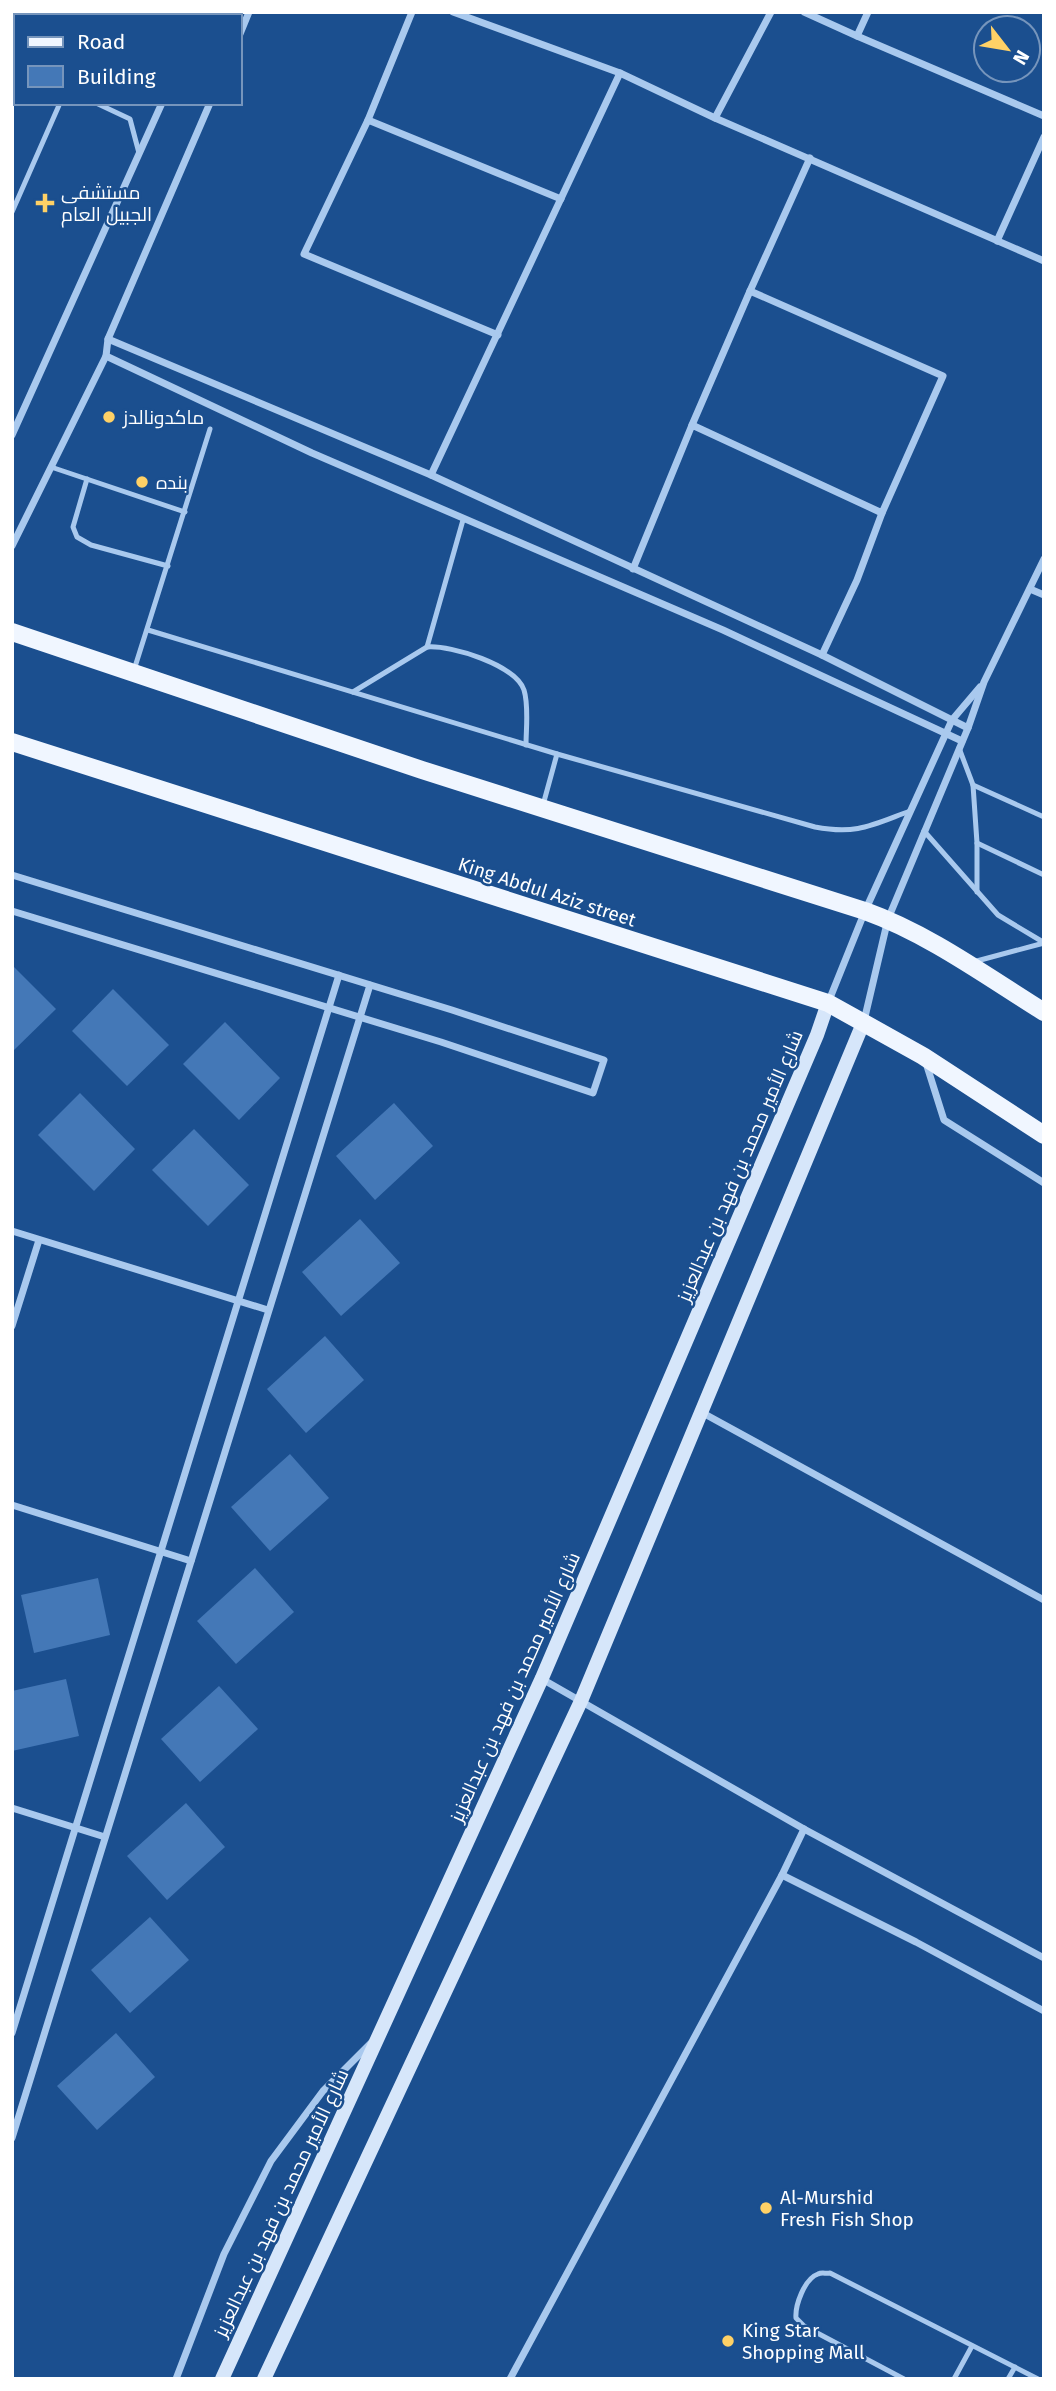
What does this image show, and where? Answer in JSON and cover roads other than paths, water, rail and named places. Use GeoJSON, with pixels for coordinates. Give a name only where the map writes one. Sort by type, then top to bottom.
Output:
{"type":"FeatureCollection","features":[{"type":"Feature","properties":{"kind":"main road"},"geometry":{"type":"LineString","coordinates":[[12,632],[542,808],[888,919],[1044,1012]]}},
{"type":"Feature","properties":{"kind":"main road","name":"King Abdul Aziz street"},"geometry":{"type":"LineString","coordinates":[[12,742],[828,1003],[923,1056],[1044,1135]]}},
{"type":"Feature","properties":{"kind":"main road","name":"شارع الأمير محمد بن فهد بن عبدالعزيز"},"geometry":{"type":"LineString","coordinates":[[222,2379],[542,1678],[807,1060],[828,1003]]}},
{"type":"Feature","properties":{"kind":"main road"},"geometry":{"type":"LineString","coordinates":[[264,2379],[581,1701],[864,1021]]}},
{"type":"Feature","properties":{"kind":"street"},"geometry":{"type":"LineString","coordinates":[[242,29],[249,12]]}},
{"type":"Feature","properties":{"kind":"street"},"geometry":{"type":"LineString","coordinates":[[412,12],[368,120],[304,254],[498,335]]}},
{"type":"Feature","properties":{"kind":"street"},"geometry":{"type":"LineString","coordinates":[[453,12],[620,74],[1044,261]]}},
{"type":"Feature","properties":{"kind":"street"},"geometry":{"type":"LineString","coordinates":[[715,118],[771,12]]}},
{"type":"Feature","properties":{"kind":"street"},"geometry":{"type":"LineString","coordinates":[[804,12],[1044,117]]}},
{"type":"Feature","properties":{"kind":"street"},"geometry":{"type":"LineString","coordinates":[[857,36],[869,12]]}},
{"type":"Feature","properties":{"kind":"street"},"geometry":{"type":"LineString","coordinates":[[431,475],[620,74]]}},
{"type":"Feature","properties":{"kind":"street"},"geometry":{"type":"LineString","coordinates":[[12,435],[161,105]]}},
{"type":"Feature","properties":{"kind":"street"},"geometry":{"type":"LineString","coordinates":[[12,546],[106,356],[108,339],[209,105]]}},
{"type":"Feature","properties":{"kind":"street"},"geometry":{"type":"LineString","coordinates":[[368,120],[561,200]]}},
{"type":"Feature","properties":{"kind":"street"},"geometry":{"type":"LineString","coordinates":[[998,241],[1044,137]]}},
{"type":"Feature","properties":{"kind":"street"},"geometry":{"type":"LineString","coordinates":[[633,569],[692,425],[810,158]]}},
{"type":"Feature","properties":{"kind":"street"},"geometry":{"type":"LineString","coordinates":[[750,291],[943,376],[882,513],[857,580],[822,655]]}},
{"type":"Feature","properties":{"kind":"street"},"geometry":{"type":"LineString","coordinates":[[108,339],[431,475],[822,655],[968,728]]}},
{"type":"Feature","properties":{"kind":"street"},"geometry":{"type":"LineString","coordinates":[[106,356],[463,520],[723,630],[946,733],[960,744]]}},
{"type":"Feature","properties":{"kind":"street"},"geometry":{"type":"LineString","coordinates":[[692,425],[882,513]]}},
{"type":"Feature","properties":{"kind":"street"},"geometry":{"type":"LineString","coordinates":[[864,1021],[888,919],[968,728],[984,682],[1044,559]]}},
{"type":"Feature","properties":{"kind":"street"},"geometry":{"type":"LineString","coordinates":[[1030,589],[1044,595]]}},
{"type":"Feature","properties":{"kind":"street"},"geometry":{"type":"LineString","coordinates":[[828,1003],[865,911],[952,720],[984,682]]}},
{"type":"Feature","properties":{"kind":"street"},"geometry":{"type":"LineString","coordinates":[[12,875],[340,975],[604,1060],[593,1093],[359,1017],[12,911]]}},
{"type":"Feature","properties":{"kind":"street"},"geometry":{"type":"LineString","coordinates":[[12,2032],[340,975]]}},
{"type":"Feature","properties":{"kind":"street"},"geometry":{"type":"LineString","coordinates":[[12,2137],[370,985]]}},
{"type":"Feature","properties":{"kind":"street"},"geometry":{"type":"LineString","coordinates":[[923,1056],[944,1121],[1044,1182]]}},
{"type":"Feature","properties":{"kind":"street"},"geometry":{"type":"LineString","coordinates":[[12,1231],[268,1310]]}},
{"type":"Feature","properties":{"kind":"street"},"geometry":{"type":"LineString","coordinates":[[12,1326],[39,1240]]}},
{"type":"Feature","properties":{"kind":"street"},"geometry":{"type":"LineString","coordinates":[[701,1412],[1044,1600]]}},
{"type":"Feature","properties":{"kind":"street"},"geometry":{"type":"LineString","coordinates":[[12,1505],[191,1561]]}},
{"type":"Feature","properties":{"kind":"street"},"geometry":{"type":"LineString","coordinates":[[542,1678],[804,1829],[1044,1958]]}},
{"type":"Feature","properties":{"kind":"street"},"geometry":{"type":"LineString","coordinates":[[12,1808],[105,1837]]}},
{"type":"Feature","properties":{"kind":"street"},"geometry":{"type":"LineString","coordinates":[[510,2379],[782,1875],[804,1829]]}},
{"type":"Feature","properties":{"kind":"street"},"geometry":{"type":"LineString","coordinates":[[782,1875],[916,1942],[1044,2011]]}},
{"type":"Feature","properties":{"kind":"street"},"geometry":{"type":"LineString","coordinates":[[176,2379],[224,2254],[271,2161],[323,2091],[379,2035]]}},
{"type":"Feature","properties":{"kind":"lane"},"geometry":{"type":"LineString","coordinates":[[12,212],[59,105]]}},
{"type":"Feature","properties":{"kind":"lane"},"geometry":{"type":"LineString","coordinates":[[100,105],[130,119],[139,153]]}},
{"type":"Feature","properties":{"kind":"lane"},"geometry":{"type":"LineString","coordinates":[[133,673],[210,429]]}},
{"type":"Feature","properties":{"kind":"lane"},"geometry":{"type":"LineString","coordinates":[[51,467],[185,512]]}},
{"type":"Feature","properties":{"kind":"lane"},"geometry":{"type":"LineString","coordinates":[[87,479],[73,527],[77,537],[91,545],[168,566]]}},
{"type":"Feature","properties":{"kind":"lane"},"geometry":{"type":"LineString","coordinates":[[427,647],[463,520]]}},
{"type":"Feature","properties":{"kind":"lane"},"geometry":{"type":"LineString","coordinates":[[148,630],[526,745],[815,827],[836,831],[857,830],[911,811]]}},
{"type":"Feature","properties":{"kind":"lane"},"geometry":{"type":"LineString","coordinates":[[353,692],[427,647],[455,649],[509,671],[520,682],[525,693],[526,745]]}},
{"type":"Feature","properties":{"kind":"lane"},"geometry":{"type":"LineString","coordinates":[[960,744],[973,785],[977,893]]}},
{"type":"Feature","properties":{"kind":"lane"},"geometry":{"type":"LineString","coordinates":[[542,808],[557,754]]}},
{"type":"Feature","properties":{"kind":"lane"},"geometry":{"type":"LineString","coordinates":[[973,785],[1044,817]]}},
{"type":"Feature","properties":{"kind":"lane"},"geometry":{"type":"LineString","coordinates":[[924,831],[977,893],[1008,922],[1043,942]]}},
{"type":"Feature","properties":{"kind":"lane"},"geometry":{"type":"LineString","coordinates":[[977,843],[1044,874]]}},
{"type":"Feature","properties":{"kind":"lane"},"geometry":{"type":"LineString","coordinates":[[967,964],[1043,942]]}},
{"type":"Feature","properties":{"kind":"lane"},"geometry":{"type":"LineString","coordinates":[[904,2379],[804,2326],[796,2318],[795,2308],[810,2280],[818,2274],[830,2273],[1038,2379]]}},
{"type":"Feature","properties":{"kind":"lane"},"geometry":{"type":"LineString","coordinates":[[954,2379],[972,2346]]}},
{"type":"Feature","properties":{"kind":"lane"},"geometry":{"type":"LineString","coordinates":[[1008,2379],[1015,2367]]}},
{"type":"Feature","properties":{"kind":"place","name":"مستشفى الجبيل العام"},"geometry":{"type":"Point","coordinates":[45,203]}},
{"type":"Feature","properties":{"kind":"place","name":"ماكدونالدز"},"geometry":{"type":"Point","coordinates":[109,417]}},
{"type":"Feature","properties":{"kind":"place","name":"بنده"},"geometry":{"type":"Point","coordinates":[142,482]}},
{"type":"Feature","properties":{"kind":"place","name":"Al-Murshid Fresh Fish Shop"},"geometry":{"type":"Point","coordinates":[766,2208]}},
{"type":"Feature","properties":{"kind":"place","name":"King Star Shopping Mall"},"geometry":{"type":"Point","coordinates":[728,2341]}}]}
